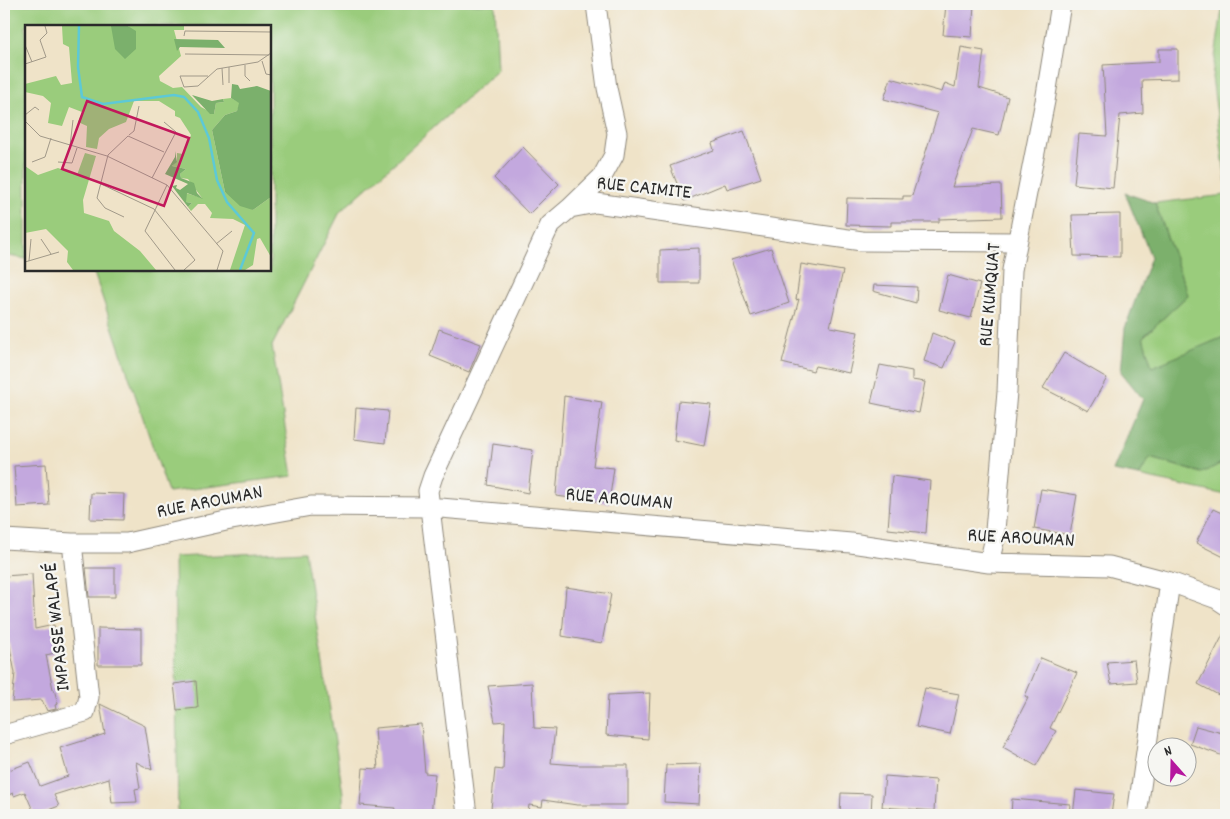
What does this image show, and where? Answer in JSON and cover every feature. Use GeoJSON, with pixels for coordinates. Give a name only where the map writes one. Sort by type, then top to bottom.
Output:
{"type":"FeatureCollection","features":[{"type":"Feature","properties":{"kind":"street"},"geometry":{"type":"LineString","coordinates":[[570,208],[602,177],[614,156],[617,133],[607,88],[596,4]]}},
{"type":"Feature","properties":{"kind":"street","name":"RUE KUMQUAT"},"geometry":{"type":"LineString","coordinates":[[989,563],[994,542],[1006,402],[1012,270],[1045,101],[1061,4]]}},
{"type":"Feature","properties":{"kind":"street","name":"RUE CAIMITE"},"geometry":{"type":"LineString","coordinates":[[467,815],[428,491],[433,476],[550,225],[570,208],[596,203],[862,241],[1016,242]]}},
{"type":"Feature","properties":{"kind":"street","name":"RUE AROUMAN"},"geometry":{"type":"LineString","coordinates":[[4,539],[72,543],[127,543],[226,521],[311,506],[429,507],[850,543],[989,563],[1109,566],[1170,582],[1217,599],[1226,605]]}},
{"type":"Feature","properties":{"kind":"street","name":"IMPASSE WALAPÉ"},"geometry":{"type":"LineString","coordinates":[[4,735],[85,712],[89,697],[72,543]]}},
{"type":"Feature","properties":{"kind":"street"},"geometry":{"type":"LineString","coordinates":[[1137,815],[1170,582]]}},
{"type":"Feature","properties":{"kind":"green space"},"geometry":{"type":"Polygon","coordinates":[[[4,4],[495,4],[498,70],[340,212],[272,346],[293,476],[168,492],[93,271],[271,271],[271,25],[25,25],[25,259],[4,255],[4,4]]]}},
{"type":"Feature","properties":{"kind":"green space"},"geometry":{"type":"Polygon","coordinates":[[[1223,4],[1226,4],[1226,182],[1212,77],[1223,4]]]}},
{"type":"Feature","properties":{"kind":"green space"},"geometry":{"type":"Polygon","coordinates":[[[1125,193],[1155,203],[1188,295],[1143,337],[1152,367],[1226,336],[1226,461],[1202,473],[1150,458],[1139,476],[1113,471],[1143,399],[1121,372],[1125,328],[1151,257],[1125,193]]]}},
{"type":"Feature","properties":{"kind":"green space"},"geometry":{"type":"Polygon","coordinates":[[[1226,195],[1226,336],[1152,368],[1143,337],[1188,295],[1155,203],[1226,195]]]}},
{"type":"Feature","properties":{"kind":"green space"},"geometry":{"type":"Polygon","coordinates":[[[1150,458],[1201,473],[1226,461],[1226,495],[1139,476],[1150,458]]]}},
{"type":"Feature","properties":{"kind":"green space"},"geometry":{"type":"Polygon","coordinates":[[[305,551],[343,793],[343,815],[178,815],[174,557],[305,551]]]}},
{"type":"Feature","properties":{"kind":"building"},"geometry":{"type":"Polygon","coordinates":[[[946,4],[974,4],[972,37],[943,35],[946,4]]]}},
{"type":"Feature","properties":{"kind":"building"},"geometry":{"type":"Polygon","coordinates":[[[961,47],[984,51],[979,88],[1008,97],[999,135],[973,129],[952,187],[1001,185],[1002,217],[939,219],[939,222],[891,222],[891,226],[846,225],[847,198],[903,199],[903,196],[912,196],[938,113],[884,99],[891,78],[942,92],[945,83],[955,87],[961,47]]]}},
{"type":"Feature","properties":{"kind":"building"},"geometry":{"type":"Polygon","coordinates":[[[1159,49],[1178,49],[1178,79],[1142,80],[1143,113],[1120,115],[1113,188],[1074,184],[1079,134],[1107,136],[1103,65],[1159,62],[1159,49]]]}},
{"type":"Feature","properties":{"kind":"building"},"geometry":{"type":"Polygon","coordinates":[[[744,131],[761,178],[727,189],[725,184],[684,201],[670,166],[714,150],[712,143],[744,131]]]}},
{"type":"Feature","properties":{"kind":"building"},"geometry":{"type":"Polygon","coordinates":[[[523,147],[559,184],[529,214],[494,178],[523,147]]]}},
{"type":"Feature","properties":{"kind":"building"},"geometry":{"type":"Polygon","coordinates":[[[1120,214],[1120,257],[1074,256],[1072,215],[1120,214]]]}},
{"type":"Feature","properties":{"kind":"building"},"geometry":{"type":"Polygon","coordinates":[[[699,248],[699,283],[660,283],[660,250],[699,248]]]}},
{"type":"Feature","properties":{"kind":"building"},"geometry":{"type":"Polygon","coordinates":[[[771,248],[789,303],[751,316],[731,260],[771,248]]]}},
{"type":"Feature","properties":{"kind":"building"},"geometry":{"type":"Polygon","coordinates":[[[801,264],[843,271],[830,327],[858,332],[849,373],[815,366],[813,371],[782,363],[799,299],[796,300],[801,264]]]}},
{"type":"Feature","properties":{"kind":"building"},"geometry":{"type":"Polygon","coordinates":[[[948,275],[980,284],[971,318],[939,310],[948,275]]]}},
{"type":"Feature","properties":{"kind":"building"},"geometry":{"type":"Polygon","coordinates":[[[874,285],[917,287],[916,303],[873,291],[874,285]]]}},
{"type":"Feature","properties":{"kind":"building"},"geometry":{"type":"Polygon","coordinates":[[[439,329],[481,344],[469,372],[430,356],[439,329]]]}},
{"type":"Feature","properties":{"kind":"building"},"geometry":{"type":"Polygon","coordinates":[[[932,333],[955,342],[944,368],[924,361],[932,333]]]}},
{"type":"Feature","properties":{"kind":"building"},"geometry":{"type":"Polygon","coordinates":[[[1064,353],[1107,378],[1088,411],[1043,388],[1064,353]]]}},
{"type":"Feature","properties":{"kind":"building"},"geometry":{"type":"Polygon","coordinates":[[[880,365],[912,371],[912,380],[925,382],[919,413],[871,403],[880,365]]]}},
{"type":"Feature","properties":{"kind":"building"},"geometry":{"type":"Polygon","coordinates":[[[564,396],[602,402],[593,466],[614,468],[609,503],[556,496],[564,396]]]}},
{"type":"Feature","properties":{"kind":"building"},"geometry":{"type":"Polygon","coordinates":[[[678,401],[711,404],[704,446],[674,440],[678,401]]]}},
{"type":"Feature","properties":{"kind":"building"},"geometry":{"type":"Polygon","coordinates":[[[356,408],[388,411],[385,443],[354,439],[356,408]]]}},
{"type":"Feature","properties":{"kind":"building"},"geometry":{"type":"Polygon","coordinates":[[[493,444],[533,450],[528,493],[488,485],[493,444]]]}},
{"type":"Feature","properties":{"kind":"building"},"geometry":{"type":"Polygon","coordinates":[[[46,464],[49,505],[17,507],[14,466],[46,464]]]}},
{"type":"Feature","properties":{"kind":"building"},"geometry":{"type":"Polygon","coordinates":[[[892,476],[930,481],[926,533],[888,529],[892,476]]]}},
{"type":"Feature","properties":{"kind":"building"},"geometry":{"type":"Polygon","coordinates":[[[1041,489],[1077,495],[1070,535],[1034,529],[1041,489]]]}},
{"type":"Feature","properties":{"kind":"building"},"geometry":{"type":"Polygon","coordinates":[[[91,493],[124,494],[123,520],[90,519],[91,493]]]}},
{"type":"Feature","properties":{"kind":"building"},"geometry":{"type":"Polygon","coordinates":[[[1213,509],[1226,515],[1226,558],[1196,543],[1213,509]]]}},
{"type":"Feature","properties":{"kind":"building"},"geometry":{"type":"Polygon","coordinates":[[[86,568],[115,568],[115,597],[89,597],[86,568]]]}},
{"type":"Feature","properties":{"kind":"building"},"geometry":{"type":"Polygon","coordinates":[[[32,574],[35,629],[54,625],[59,652],[46,655],[58,704],[55,705],[56,709],[47,711],[42,700],[12,702],[15,673],[4,617],[4,576],[32,574]]]}},
{"type":"Feature","properties":{"kind":"building"},"geometry":{"type":"Polygon","coordinates":[[[566,587],[611,594],[602,643],[562,636],[566,587]]]}},
{"type":"Feature","properties":{"kind":"building"},"geometry":{"type":"Polygon","coordinates":[[[98,628],[141,629],[141,665],[98,665],[98,628]]]}},
{"type":"Feature","properties":{"kind":"building"},"geometry":{"type":"Polygon","coordinates":[[[1226,629],[1226,699],[1198,684],[1226,629]]]}},
{"type":"Feature","properties":{"kind":"building"},"geometry":{"type":"Polygon","coordinates":[[[1041,658],[1077,673],[1050,728],[1056,731],[1036,766],[1003,747],[1028,698],[1025,696],[1041,658]]]}},
{"type":"Feature","properties":{"kind":"building"},"geometry":{"type":"Polygon","coordinates":[[[1134,660],[1137,682],[1111,684],[1107,662],[1134,660]]]}},
{"type":"Feature","properties":{"kind":"building"},"geometry":{"type":"Polygon","coordinates":[[[196,681],[198,708],[177,710],[174,684],[196,681]]]}},
{"type":"Feature","properties":{"kind":"building"},"geometry":{"type":"Polygon","coordinates":[[[532,683],[534,728],[555,729],[551,763],[628,765],[628,805],[577,805],[543,800],[542,807],[529,805],[528,812],[491,809],[495,769],[503,770],[505,721],[495,722],[488,686],[532,683]]]}},
{"type":"Feature","properties":{"kind":"building"},"geometry":{"type":"Polygon","coordinates":[[[925,688],[959,694],[950,734],[916,727],[925,688]]]}},
{"type":"Feature","properties":{"kind":"building"},"geometry":{"type":"Polygon","coordinates":[[[650,693],[648,739],[606,735],[608,695],[650,693]]]}},
{"type":"Feature","properties":{"kind":"building"},"geometry":{"type":"Polygon","coordinates":[[[100,704],[145,726],[152,770],[136,762],[140,788],[135,789],[137,802],[112,803],[109,778],[54,795],[59,806],[35,815],[25,792],[14,796],[13,793],[4,797],[4,772],[30,762],[40,786],[68,776],[60,748],[105,734],[100,704]]]}},
{"type":"Feature","properties":{"kind":"building"},"geometry":{"type":"Polygon","coordinates":[[[421,724],[425,773],[435,774],[431,815],[394,812],[395,808],[360,805],[363,768],[378,769],[375,728],[421,724]]]}},
{"type":"Feature","properties":{"kind":"building"},"geometry":{"type":"Polygon","coordinates":[[[1196,726],[1226,734],[1226,757],[1198,747],[1198,736],[1193,736],[1196,726]]]}},
{"type":"Feature","properties":{"kind":"building"},"geometry":{"type":"Polygon","coordinates":[[[701,764],[699,804],[664,802],[666,765],[701,764]]]}},
{"type":"Feature","properties":{"kind":"building"},"geometry":{"type":"Polygon","coordinates":[[[885,776],[936,780],[934,811],[882,807],[885,776]]]}},
{"type":"Feature","properties":{"kind":"building"},"geometry":{"type":"Polygon","coordinates":[[[1076,790],[1114,794],[1111,815],[1073,815],[1076,790]]]}},
{"type":"Feature","properties":{"kind":"building"},"geometry":{"type":"Polygon","coordinates":[[[841,793],[872,794],[871,815],[840,815],[841,793]]]}},
{"type":"Feature","properties":{"kind":"building"},"geometry":{"type":"Polygon","coordinates":[[[1012,799],[1070,804],[1069,815],[1011,815],[1012,799]]]}}]}
